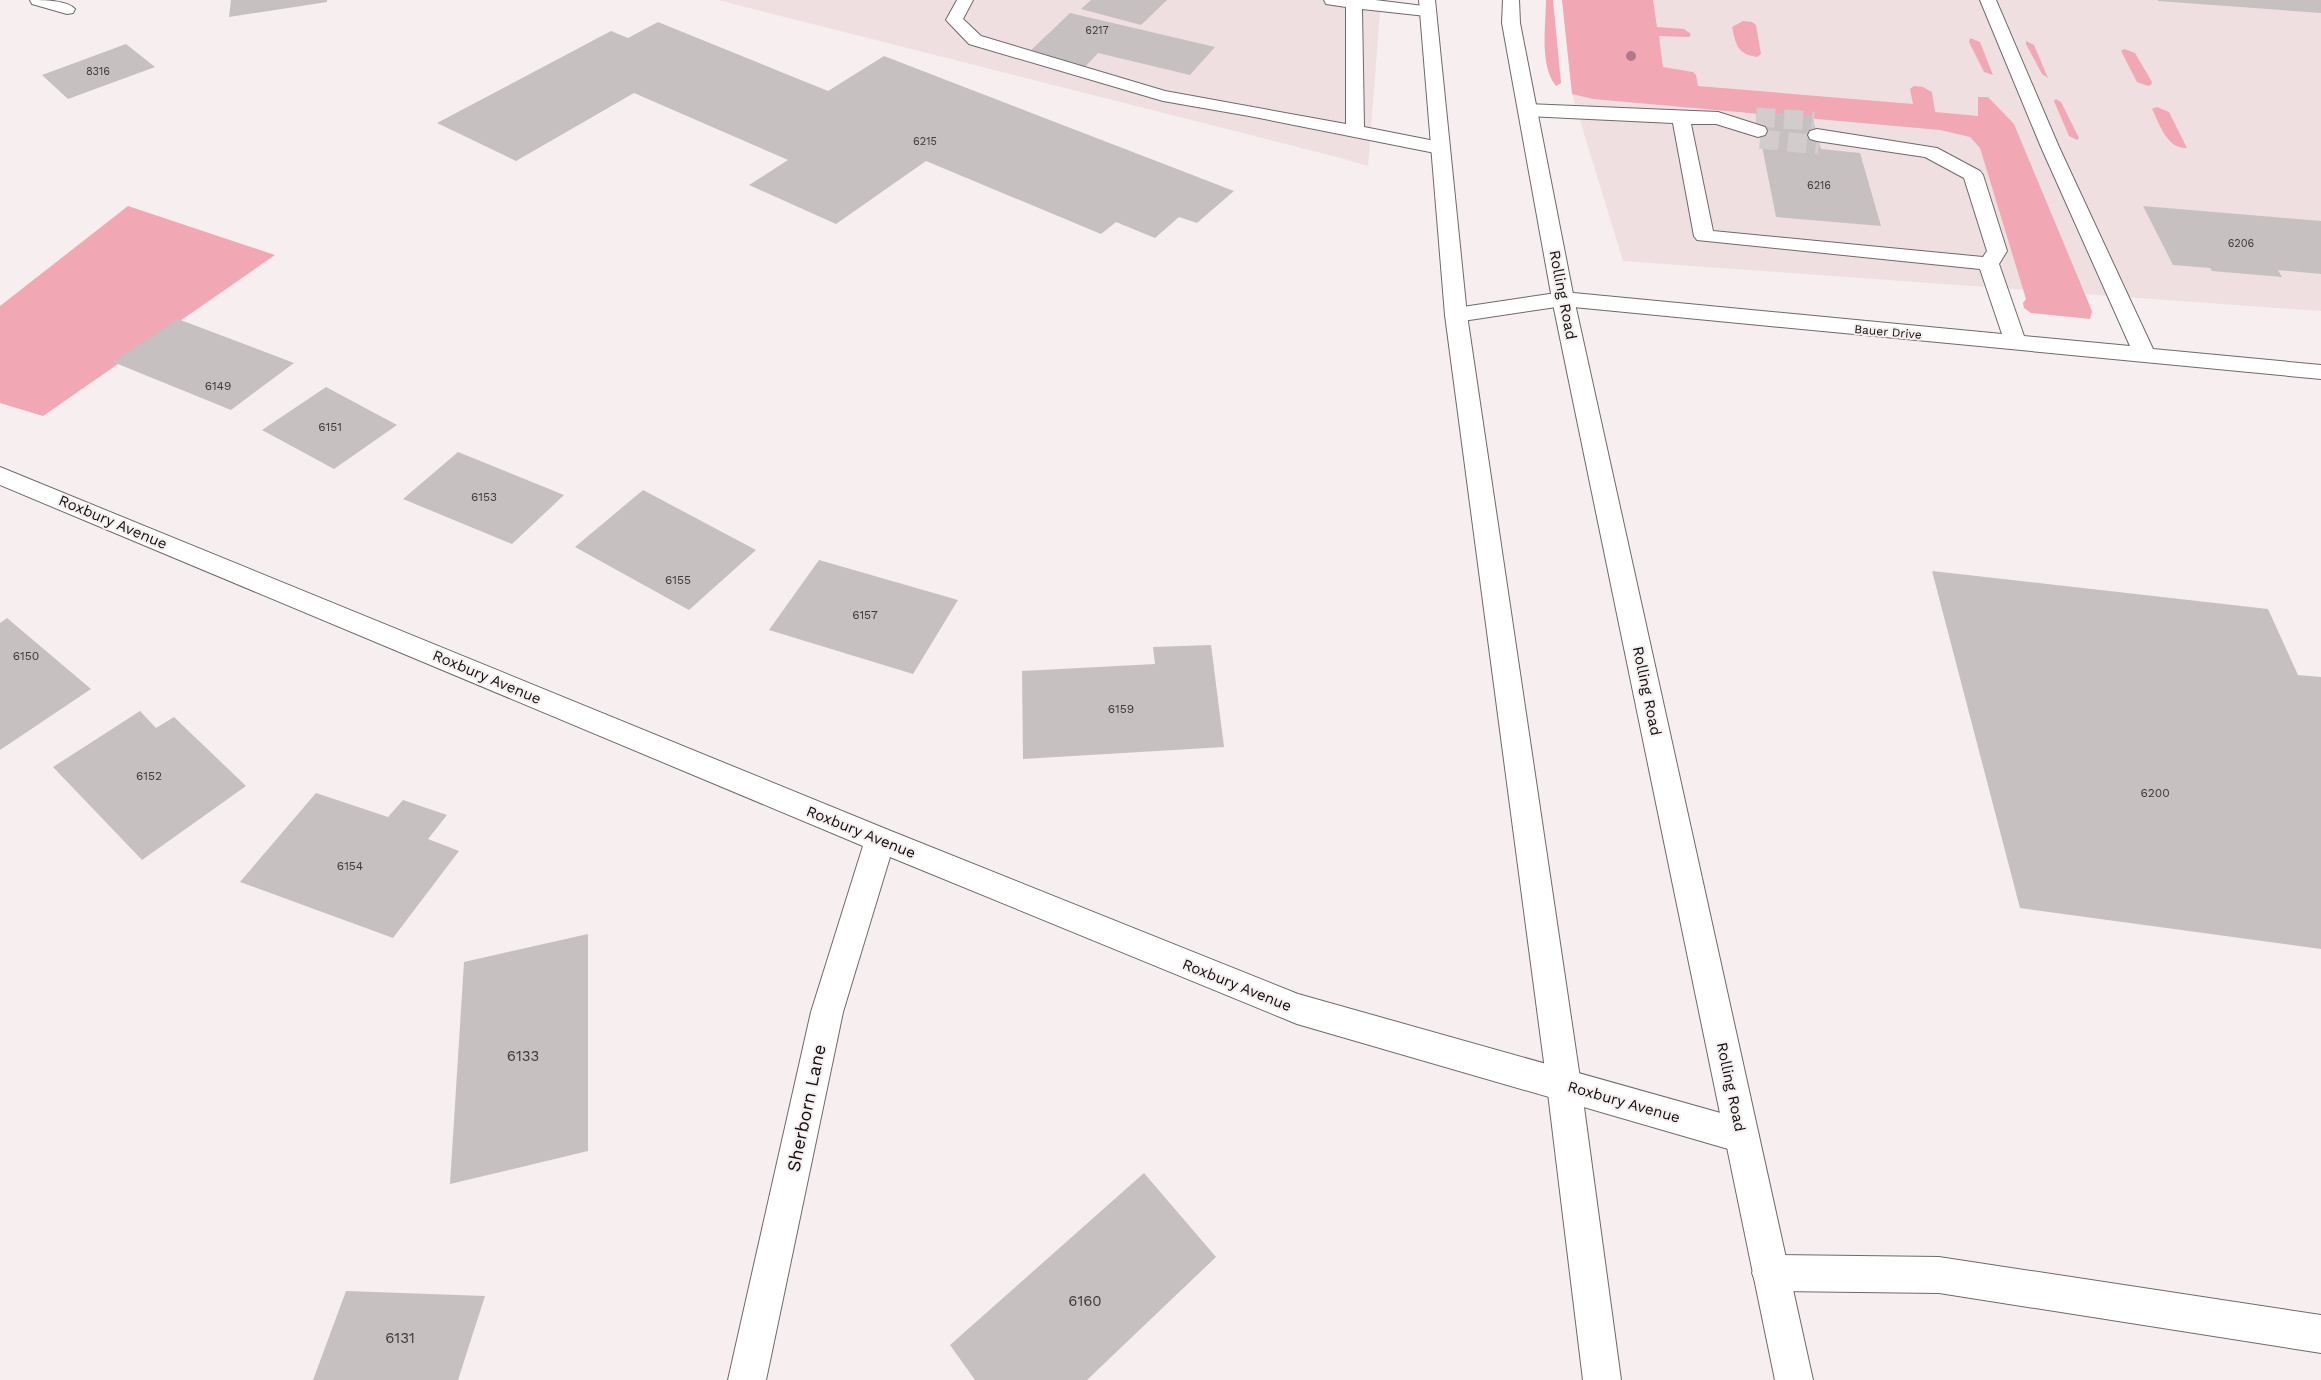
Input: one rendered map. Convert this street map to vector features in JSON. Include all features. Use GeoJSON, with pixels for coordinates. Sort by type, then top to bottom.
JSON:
{"type":"FeatureCollection","features":[{"type":"Feature","properties":{"kind":"main road"},"geometry":{"type":"LineString","coordinates":[[38,0],[67,9]]}},
{"type":"Feature","properties":{"kind":"main road"},"geometry":{"type":"LineString","coordinates":[[965,0],[954,20],[975,40],[1163,96],[1249,110],[1440,148]]}},
{"type":"Feature","properties":{"kind":"main road"},"geometry":{"type":"LineString","coordinates":[[1332,0],[1427,6],[1456,315],[1564,1085],[1602,1380]]}},
{"type":"Feature","properties":{"kind":"main road","name":"Rolling Road"},"geometry":{"type":"LineString","coordinates":[[1511,0],[1511,23],[1563,299],[1794,1380]]}},
{"type":"Feature","properties":{"kind":"main road"},"geometry":{"type":"LineString","coordinates":[[1988,0],[2020,72],[2050,147],[2145,356]]}},
{"type":"Feature","properties":{"kind":"main road"},"geometry":{"type":"LineString","coordinates":[[1354,1],[1354,131]]}},
{"type":"Feature","properties":{"kind":"main road"},"geometry":{"type":"LineString","coordinates":[[1527,110],[1681,118],[1718,118],[1758,129]]}},
{"type":"Feature","properties":{"kind":"main road"},"geometry":{"type":"LineString","coordinates":[[1681,118],[1704,236],[1989,264]]}},
{"type":"Feature","properties":{"kind":"main road"},"geometry":{"type":"LineString","coordinates":[[1816,134],[1930,152],[1959,165],[1972,175],[1997,251],[1989,264]]}},
{"type":"Feature","properties":{"kind":"main road"},"geometry":{"type":"LineString","coordinates":[[1989,264],[2016,344]]}},
{"type":"Feature","properties":{"kind":"main road","name":"Bauer Drive"},"geometry":{"type":"LineString","coordinates":[[1456,315],[1563,299],[2321,372]]}},
{"type":"Feature","properties":{"kind":"main road","name":"Roxbury Avenue"},"geometry":{"type":"LineString","coordinates":[[0,475],[880,840],[1298,1009],[1742,1136]]}},
{"type":"Feature","properties":{"kind":"main road","name":"Sherborn Lane"},"geometry":{"type":"LineString","coordinates":[[747,1380],[828,1012],[880,840]]}},
{"type":"Feature","properties":{"kind":"main road"},"geometry":{"type":"LineString","coordinates":[[1770,1273],[1939,1275],[2321,1334]]}},
{"type":"Feature","properties":{"kind":"shaded area"},"geometry":{"type":"Polygon","coordinates":[[[718,0],[1381,0],[1368,166],[1337,157],[718,0]]]}},
{"type":"Feature","properties":{"kind":"shaded area"},"geometry":{"type":"Polygon","coordinates":[[[1546,0],[1553,0],[1561,83],[1556,86],[1547,67],[1545,56],[1546,0]]]}},
{"type":"Feature","properties":{"kind":"shaded area"},"geometry":{"type":"Polygon","coordinates":[[[1562,0],[2321,0],[2321,311],[1623,261],[1572,94],[1562,0]]]}},
{"type":"Feature","properties":{"kind":"shaded area"},"geometry":{"type":"Polygon","coordinates":[[[1562,0],[1653,0],[1657,27],[1684,29],[1691,34],[1689,37],[1659,36],[1663,67],[1693,72],[1696,75],[1698,86],[1913,104],[1910,89],[1914,86],[1923,87],[1932,92],[1935,112],[1978,116],[1978,97],[1988,97],[2014,124],[2092,311],[2090,319],[2031,313],[2024,308],[2023,303],[2026,299],[1980,148],[1970,137],[1940,130],[1593,99],[1572,94],[1562,0]]]}},
{"type":"Feature","properties":{"kind":"shaded area"},"geometry":{"type":"Polygon","coordinates":[[[1743,21],[1752,22],[1756,25],[1761,54],[1757,57],[1745,54],[1736,44],[1732,27],[1743,21]]]}},
{"type":"Feature","properties":{"kind":"shaded area"},"geometry":{"type":"Polygon","coordinates":[[[1970,38],[1980,42],[1993,75],[1984,72],[1969,42],[1970,38]]]}},
{"type":"Feature","properties":{"kind":"shaded area"},"geometry":{"type":"Polygon","coordinates":[[[2026,41],[2034,45],[2048,78],[2042,74],[2026,41]]]}},
{"type":"Feature","properties":{"kind":"shaded area"},"geometry":{"type":"Polygon","coordinates":[[[2124,49],[2135,53],[2152,82],[2151,85],[2148,86],[2137,82],[2121,51],[2124,49]]]}},
{"type":"Feature","properties":{"kind":"shaded area"},"geometry":{"type":"Polygon","coordinates":[[[2056,99],[2061,102],[2079,138],[2077,140],[2069,136],[2054,101],[2056,99]]]}},
{"type":"Feature","properties":{"kind":"shaded area"},"geometry":{"type":"Polygon","coordinates":[[[2157,107],[2169,112],[2187,148],[2174,145],[2165,135],[2152,109],[2157,107]]]}},
{"type":"Feature","properties":{"kind":"shaded area"},"geometry":{"type":"Polygon","coordinates":[[[128,206],[275,255],[43,416],[0,403],[0,306],[128,206]]]}},
{"type":"Feature","properties":{"kind":"building"},"geometry":{"type":"Polygon","coordinates":[[[231,0],[327,0],[327,2],[229,17],[231,0]]]}},
{"type":"Feature","properties":{"kind":"building"},"geometry":{"type":"Polygon","coordinates":[[[1091,0],[1167,0],[1141,25],[1081,9],[1091,0]]]}},
{"type":"Feature","properties":{"kind":"building"},"geometry":{"type":"Polygon","coordinates":[[[2321,0],[2321,13],[2158,1],[2321,0]]]}},
{"type":"Feature","properties":{"kind":"building"},"geometry":{"type":"Polygon","coordinates":[[[1070,13],[1215,47],[1190,75],[1098,53],[1084,68],[1027,54],[1070,13]]]}},
{"type":"Feature","properties":{"kind":"building"},"geometry":{"type":"Polygon","coordinates":[[[658,22],[828,91],[884,56],[1234,191],[1197,223],[1179,217],[1155,238],[1116,222],[1101,234],[926,161],[836,224],[749,185],[788,160],[634,93],[516,161],[437,123],[611,31],[628,38],[658,22]]]}},
{"type":"Feature","properties":{"kind":"building"},"geometry":{"type":"Polygon","coordinates":[[[126,44],[155,67],[68,99],[42,75],[126,44]]]}},
{"type":"Feature","properties":{"kind":"building"},"geometry":{"type":"Polygon","coordinates":[[[1755,111],[1812,116],[1821,149],[1860,153],[1881,226],[1776,217],[1755,111]]]}},
{"type":"Feature","properties":{"kind":"building"},"geometry":{"type":"Polygon","coordinates":[[[2143,206],[2321,221],[2321,274],[2278,270],[2282,277],[2212,271],[2210,268],[2173,265],[2143,206]]]}},
{"type":"Feature","properties":{"kind":"building"},"geometry":{"type":"Polygon","coordinates":[[[178,319],[294,363],[231,410],[113,362],[178,319]]]}},
{"type":"Feature","properties":{"kind":"building"},"geometry":{"type":"Polygon","coordinates":[[[326,387],[397,425],[334,469],[262,430],[326,387]]]}},
{"type":"Feature","properties":{"kind":"building"},"geometry":{"type":"Polygon","coordinates":[[[458,452],[564,495],[512,544],[403,499],[458,452]]]}},
{"type":"Feature","properties":{"kind":"building"},"geometry":{"type":"Polygon","coordinates":[[[643,490],[756,550],[689,610],[575,547],[643,490]]]}},
{"type":"Feature","properties":{"kind":"building"},"geometry":{"type":"Polygon","coordinates":[[[819,560],[958,600],[913,674],[769,630],[819,560]]]}},
{"type":"Feature","properties":{"kind":"building"},"geometry":{"type":"Polygon","coordinates":[[[1932,571],[2268,609],[2298,675],[2321,677],[2321,949],[2020,908],[1932,571]]]}},
{"type":"Feature","properties":{"kind":"building"},"geometry":{"type":"Polygon","coordinates":[[[7,618],[91,689],[0,750],[0,623],[7,618]]]}},
{"type":"Feature","properties":{"kind":"building"},"geometry":{"type":"Polygon","coordinates":[[[1211,645],[1224,747],[1023,759],[1022,671],[1155,664],[1153,647],[1211,645]]]}},
{"type":"Feature","properties":{"kind":"building"},"geometry":{"type":"Polygon","coordinates":[[[140,711],[156,728],[174,717],[246,786],[142,860],[53,767],[140,711]]]}},
{"type":"Feature","properties":{"kind":"building"},"geometry":{"type":"Polygon","coordinates":[[[316,793],[388,817],[403,800],[447,815],[428,839],[459,851],[393,938],[240,882],[316,793]]]}},
{"type":"Feature","properties":{"kind":"building"},"geometry":{"type":"Polygon","coordinates":[[[588,934],[588,1151],[450,1184],[464,962],[588,934]]]}},
{"type":"Feature","properties":{"kind":"building"},"geometry":{"type":"Polygon","coordinates":[[[1144,1173],[1216,1257],[1087,1380],[975,1380],[950,1345],[1144,1173]]]}},
{"type":"Feature","properties":{"kind":"building"},"geometry":{"type":"Polygon","coordinates":[[[346,1291],[485,1296],[458,1380],[313,1380],[346,1291]]]}},
{"type":"Feature","properties":{"kind":"tunnel"},"geometry":{"type":"LineString","coordinates":[[1756,117],[1814,121]]}},
{"type":"Feature","properties":{"kind":"tunnel"},"geometry":{"type":"LineString","coordinates":[[1760,139],[1819,145]]}}]}
